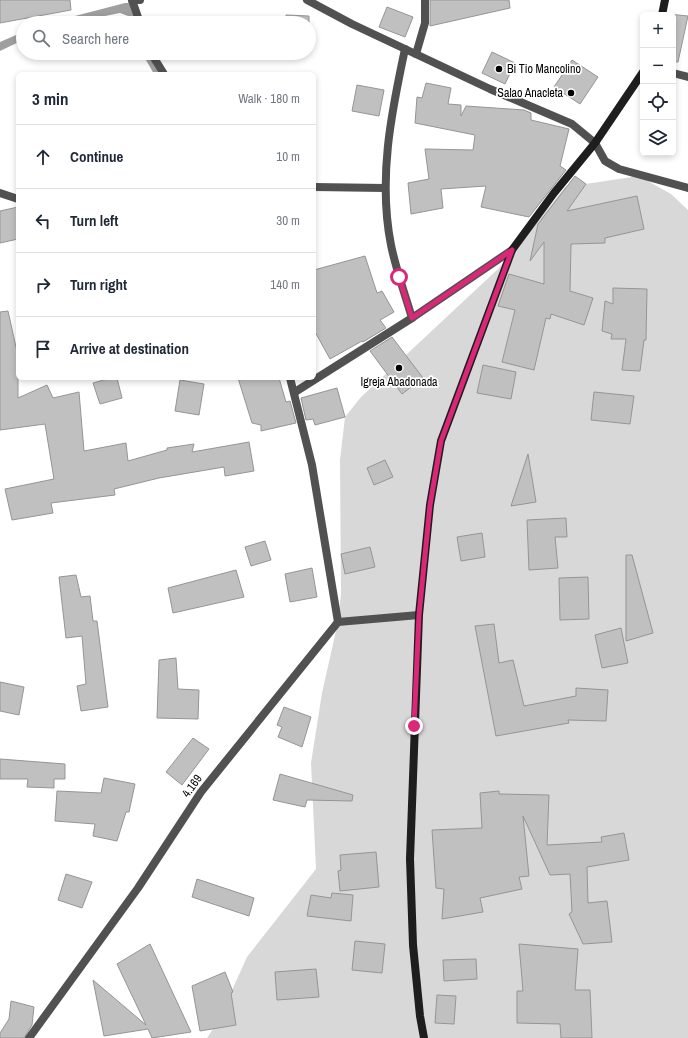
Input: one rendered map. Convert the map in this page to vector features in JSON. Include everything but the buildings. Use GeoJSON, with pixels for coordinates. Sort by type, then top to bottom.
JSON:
{"type":"FeatureCollection","features":[{"type":"Feature","properties":{"kind":"street"},"geometry":{"type":"LineString","coordinates":[[138,16],[132,0],[140,0]]}},
{"type":"Feature","properties":{"kind":"street"},"geometry":{"type":"LineString","coordinates":[[307,0],[405,49],[490,89],[572,124],[595,143],[605,161],[619,169],[688,188]]}},
{"type":"Feature","properties":{"kind":"street"},"geometry":{"type":"LineString","coordinates":[[416,54],[425,23],[425,0]]}},
{"type":"Feature","properties":{"kind":"street"},"geometry":{"type":"LineString","coordinates":[[663,12],[665,0]]}},
{"type":"Feature","properties":{"kind":"street"},"geometry":{"type":"LineString","coordinates":[[405,49],[393,104],[385,164],[385,188],[391,245],[412,318]]}},
{"type":"Feature","properties":{"kind":"street"},"geometry":{"type":"LineString","coordinates":[[155,60],[163,72]]}},
{"type":"Feature","properties":{"kind":"street"},"geometry":{"type":"LineString","coordinates":[[676,74],[688,77]]}},
{"type":"Feature","properties":{"kind":"street"},"geometry":{"type":"LineString","coordinates":[[424,1038],[420,1016],[413,945],[410,859],[419,615],[430,505],[441,441],[512,250],[554,193],[595,143],[640,76]]}},
{"type":"Feature","properties":{"kind":"street"},"geometry":{"type":"LineString","coordinates":[[316,187],[385,188]]}},
{"type":"Feature","properties":{"kind":"street"},"geometry":{"type":"LineString","coordinates":[[0,193],[16,198]]}},
{"type":"Feature","properties":{"kind":"street"},"geometry":{"type":"LineString","coordinates":[[316,379],[412,318],[512,250]]}},
{"type":"Feature","properties":{"kind":"street"},"geometry":{"type":"LineString","coordinates":[[291,380],[295,392],[312,466],[338,622],[419,615]]}},
{"type":"Feature","properties":{"kind":"street"},"geometry":{"type":"LineString","coordinates":[[295,392],[314,380]]}},
{"type":"Feature","properties":{"kind":"street","name":"4.169"},"geometry":{"type":"LineString","coordinates":[[29,1038],[138,888],[201,792],[338,622]]}},
{"type":"Feature","properties":{"kind":"shaded area"},"geometry":{"type":"Polygon","coordinates":[[[130,3],[135,16],[128,16],[120,13],[105,16],[75,16],[130,3]]]}},
{"type":"Feature","properties":{"kind":"shaded area"},"geometry":{"type":"Polygon","coordinates":[[[16,35],[16,43],[0,51],[0,42],[16,35]]]}},
{"type":"Feature","properties":{"kind":"shaded area"},"geometry":{"type":"Polygon","coordinates":[[[146,60],[153,60],[161,72],[153,72],[146,60]]]}},
{"type":"Feature","properties":{"kind":"shaded area"},"geometry":{"type":"Polygon","coordinates":[[[639,176],[671,194],[688,210],[688,1038],[207,1038],[218,1021],[247,957],[316,869],[311,763],[322,693],[338,622],[341,594],[340,460],[345,417],[361,397],[498,269],[565,187],[639,176]]]}},
{"type":"Feature","properties":{"kind":"place","name":"Bi Tio Mancolino"},"geometry":{"type":"Point","coordinates":[499,69]}},
{"type":"Feature","properties":{"kind":"place","name":"Salao Anacleta"},"geometry":{"type":"Point","coordinates":[571,93]}},
{"type":"Feature","properties":{"kind":"place","name":"Igreja Abadonada"},"geometry":{"type":"Point","coordinates":[399,368]}},
{"type":"Feature","properties":{"kind":"route"},"geometry":{"type":"LineString","coordinates":[[399,277],[412,318],[512,250],[441,441],[430,505],[419,615],[414,726]]}}]}
